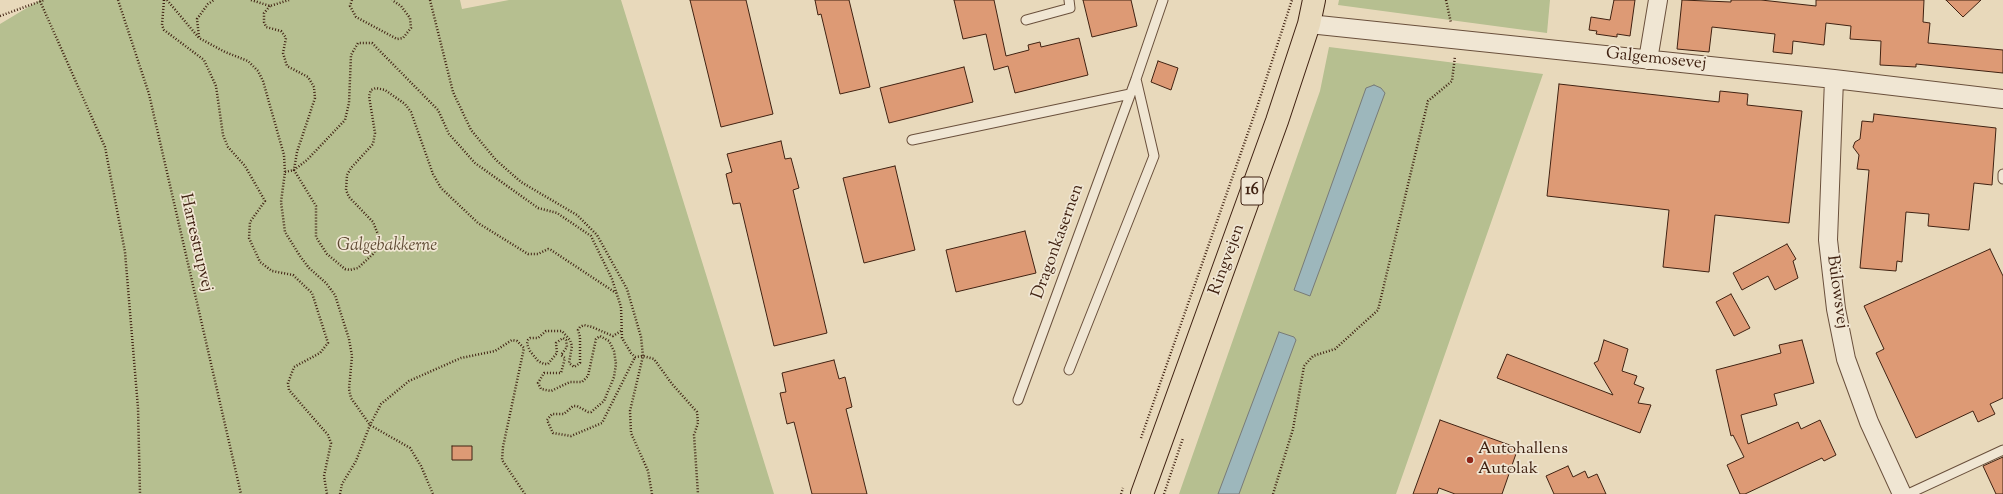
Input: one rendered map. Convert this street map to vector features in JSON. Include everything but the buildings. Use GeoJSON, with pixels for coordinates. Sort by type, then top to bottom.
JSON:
{"type":"FeatureCollection","features":[{"type":"Feature","properties":{"kind":"main road","name":"Ringvejen"},"geometry":{"type":"LineString","coordinates":[[1133,490],[1248,202],[1309,24],[1314,0]]}},
{"type":"Feature","properties":{"kind":"street"},"geometry":{"type":"LineString","coordinates":[[1648,60],[1658,0]]}},
{"type":"Feature","properties":{"kind":"street","name":"Galgemosevej"},"geometry":{"type":"LineString","coordinates":[[1309,24],[1834,79],[2003,99]]}},
{"type":"Feature","properties":{"kind":"street","name":"Bülowsvej"},"geometry":{"type":"LineString","coordinates":[[1834,79],[1828,240],[1836,309],[1846,359],[1869,422],[1902,494]]}},
{"type":"Feature","properties":{"kind":"lane"},"geometry":{"type":"LineString","coordinates":[[1026,20],[1070,8],[1068,0]]}},
{"type":"Feature","properties":{"kind":"lane","name":"Dragonkasernen"},"geometry":{"type":"LineString","coordinates":[[1018,400],[1136,79],[1163,0]]}},
{"type":"Feature","properties":{"kind":"lane"},"geometry":{"type":"LineString","coordinates":[[1069,370],[1154,156],[1136,79]]}},
{"type":"Feature","properties":{"kind":"lane"},"geometry":{"type":"LineString","coordinates":[[912,140],[1130,94]]}},
{"type":"Feature","properties":{"kind":"lane"},"geometry":{"type":"LineString","coordinates":[[2003,174],[2003,179]]}},
{"type":"Feature","properties":{"kind":"lane"},"geometry":{"type":"LineString","coordinates":[[1908,494],[2003,450]]}},
{"type":"Feature","properties":{"kind":"path"},"geometry":{"type":"LineString","coordinates":[[0,16],[44,0]]}},
{"type":"Feature","properties":{"kind":"path","name":"Harrestrupvej"},"geometry":{"type":"LineString","coordinates":[[118,0],[149,94],[241,494]]}},
{"type":"Feature","properties":{"kind":"path"},"geometry":{"type":"LineString","coordinates":[[166,0],[199,38],[225,52],[248,61],[258,71],[263,81],[284,155],[285,172],[281,202],[285,232],[309,268],[326,283],[335,295],[352,356],[349,389],[351,398],[370,425],[410,448],[421,466],[433,494]]}},
{"type":"Feature","properties":{"kind":"path"},"geometry":{"type":"LineString","coordinates":[[166,0],[162,25],[164,30],[204,60],[216,86],[223,135],[228,147],[245,166],[265,201],[250,222],[249,238],[260,262],[272,271],[293,275],[312,293],[328,343],[320,353],[294,368],[288,383],[289,390],[328,435],[331,443],[324,476],[327,494]]}},
{"type":"Feature","properties":{"kind":"path"},"geometry":{"type":"LineString","coordinates":[[199,38],[197,19],[208,4],[214,0]]}},
{"type":"Feature","properties":{"kind":"path"},"geometry":{"type":"LineString","coordinates":[[251,0],[270,6],[289,0]]}},
{"type":"Feature","properties":{"kind":"path"},"geometry":{"type":"LineString","coordinates":[[352,0],[350,6],[356,17],[397,39],[403,38],[411,28],[410,18],[401,6],[392,0]]}},
{"type":"Feature","properties":{"kind":"path"},"geometry":{"type":"LineString","coordinates":[[430,0],[453,92],[471,130],[496,160],[521,182],[577,215],[597,235],[628,289],[641,337],[642,356],[630,411],[631,433],[648,471],[652,494]]}},
{"type":"Feature","properties":{"kind":"path"},"geometry":{"type":"LineString","coordinates":[[1140,442],[1257,107],[1292,0]]}},
{"type":"Feature","properties":{"kind":"path"},"geometry":{"type":"LineString","coordinates":[[1273,494],[1293,429],[1304,366],[1313,356],[1335,349],[1378,310],[1428,101],[1452,82],[1455,40],[1446,0]]}},
{"type":"Feature","properties":{"kind":"path"},"geometry":{"type":"LineString","coordinates":[[40,2],[105,147],[125,252],[138,408],[140,494]]}},
{"type":"Feature","properties":{"kind":"path"},"geometry":{"type":"LineString","coordinates":[[270,6],[264,14],[264,22],[266,27],[281,31],[286,38],[283,53],[287,66],[308,77],[314,87],[315,98],[297,152],[294,170],[316,206],[316,237],[327,254],[345,269],[358,268],[373,254],[378,246],[378,236],[373,222],[349,197],[346,190],[347,175],[373,144],[375,133],[369,96],[371,90],[376,88],[385,90],[405,104],[411,112],[433,174],[442,188],[478,223],[528,254],[538,254],[548,249],[551,250],[616,293]]}},
{"type":"Feature","properties":{"kind":"path"},"geometry":{"type":"LineString","coordinates":[[285,172],[294,170],[307,160],[345,120],[349,103],[351,55],[358,43],[372,43],[438,110],[449,134],[474,163],[538,208],[557,214],[591,236],[621,307],[622,338],[635,357]]}},
{"type":"Feature","properties":{"kind":"path"},"geometry":{"type":"LineString","coordinates":[[621,331],[613,336],[592,327],[584,325],[580,327],[578,330],[580,337],[580,363],[574,368],[569,363],[572,346],[570,340],[562,330],[546,331],[538,338],[528,340],[527,344],[530,351],[538,361],[548,364],[557,353],[556,343],[563,338],[566,340],[567,347],[561,355],[565,358],[561,372],[544,373],[538,383],[541,389],[551,391],[570,382],[582,382],[588,376],[596,339],[600,336],[609,342],[614,351],[616,364],[614,377],[604,401],[591,412],[577,406],[573,406],[564,414],[552,414],[547,420],[553,433],[571,436],[602,423],[635,357]]}},
{"type":"Feature","properties":{"kind":"path"},"geometry":{"type":"LineString","coordinates":[[340,494],[342,484],[356,461],[370,425],[381,404],[409,381],[461,358],[495,351],[512,340],[518,341],[524,348],[503,447],[502,460],[525,494]]}},
{"type":"Feature","properties":{"kind":"path"},"geometry":{"type":"LineString","coordinates":[[635,357],[642,356],[654,359],[672,384],[697,412],[698,423],[694,435],[698,494]]}},
{"type":"Feature","properties":{"kind":"path"},"geometry":{"type":"LineString","coordinates":[[1121,494],[1133,490]]}},
{"type":"Feature","properties":{"kind":"green space","name":"Galgebakkerne"},"geometry":{"type":"Polygon","coordinates":[[[40,0],[460,0],[462,9],[509,0],[621,0],[774,494],[0,494],[0,24],[40,0]]]}},
{"type":"Feature","properties":{"kind":"green space"},"geometry":{"type":"Polygon","coordinates":[[[1339,0],[1550,0],[1547,33],[1338,5],[1339,0]]]}},
{"type":"Feature","properties":{"kind":"green space"},"geometry":{"type":"Polygon","coordinates":[[[1329,47],[1543,74],[1396,494],[1179,494],[1320,91],[1329,47]]]}},
{"type":"Feature","properties":{"kind":"water"},"geometry":{"type":"Polygon","coordinates":[[[1374,85],[1381,88],[1385,93],[1310,296],[1294,290],[1366,88],[1374,85]]]}},
{"type":"Feature","properties":{"kind":"water"},"geometry":{"type":"Polygon","coordinates":[[[1279,332],[1294,337],[1296,340],[1239,494],[1218,494],[1279,332]]]}},
{"type":"Feature","properties":{"kind":"place","name":"Autohallens Autolak"},"geometry":{"type":"Point","coordinates":[1470,460]}}]}
